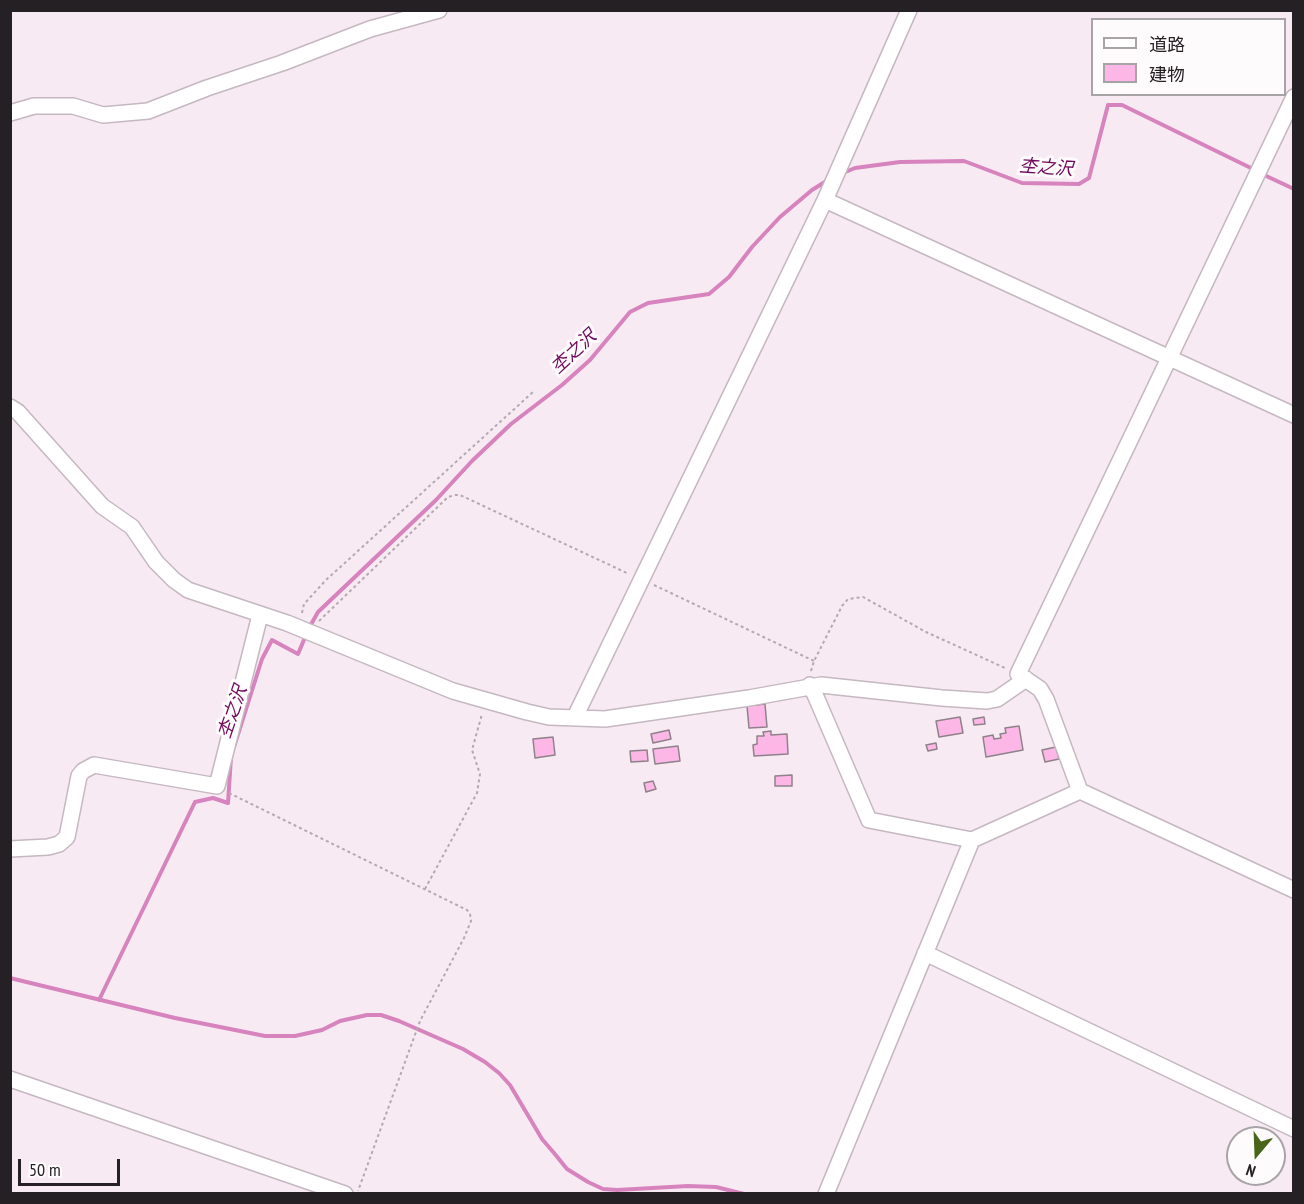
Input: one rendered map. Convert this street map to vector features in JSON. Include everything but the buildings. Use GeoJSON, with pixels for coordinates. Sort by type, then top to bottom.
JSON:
{"type":"FeatureCollection","features":[{"type":"Feature","properties":{"kind":"street"},"geometry":{"type":"LineString","coordinates":[[10,113],[34,105],[73,106],[103,115],[147,111],[370,29],[439,10]]}},
{"type":"Feature","properties":{"kind":"street"},"geometry":{"type":"LineString","coordinates":[[575,717],[825,200],[909,10]]}},
{"type":"Feature","properties":{"kind":"street"},"geometry":{"type":"LineString","coordinates":[[10,407],[18,412],[102,506],[132,526],[156,562],[188,590],[294,626],[453,692],[549,717],[605,719],[821,685],[942,698],[987,701],[997,699],[1022,676],[1168,357],[1293,97]]}},
{"type":"Feature","properties":{"kind":"street"},"geometry":{"type":"LineString","coordinates":[[825,200],[1293,415]]}},
{"type":"Feature","properties":{"kind":"street"},"geometry":{"type":"LineString","coordinates":[[10,849],[48,847],[59,844],[67,837],[79,776],[94,765],[217,786],[260,615]]}},
{"type":"Feature","properties":{"kind":"street"},"geometry":{"type":"LineString","coordinates":[[1022,676],[1040,689],[1046,699],[1080,791],[1293,890]]}},
{"type":"Feature","properties":{"kind":"street"},"geometry":{"type":"LineString","coordinates":[[810,686],[869,820],[972,840],[1080,791]]}},
{"type":"Feature","properties":{"kind":"street"},"geometry":{"type":"LineString","coordinates":[[826,1194],[972,840]]}},
{"type":"Feature","properties":{"kind":"street"},"geometry":{"type":"LineString","coordinates":[[926,953],[1293,1129]]}},
{"type":"Feature","properties":{"kind":"street"},"geometry":{"type":"LineString","coordinates":[[10,1079],[345,1194]]}},
{"type":"Feature","properties":{"kind":"path"},"geometry":{"type":"LineString","coordinates":[[294,626],[302,613],[304,604],[326,580],[533,392]]}},
{"type":"Feature","properties":{"kind":"path"},"geometry":{"type":"LineString","coordinates":[[311,633],[314,625],[358,582],[448,497],[455,495],[641,579],[814,661]]}},
{"type":"Feature","properties":{"kind":"path"},"geometry":{"type":"LineString","coordinates":[[810,686],[814,661],[842,606],[848,599],[863,597],[926,632],[1022,676]]}},
{"type":"Feature","properties":{"kind":"path"},"geometry":{"type":"LineString","coordinates":[[425,890],[477,793],[480,774],[472,750],[486,701]]}},
{"type":"Feature","properties":{"kind":"path"},"geometry":{"type":"LineString","coordinates":[[217,786],[470,914],[471,921],[464,938],[420,1021],[358,1194]]}},
{"type":"Feature","properties":{"kind":"waterway","name":"杢之沢"},"geometry":{"type":"LineString","coordinates":[[843,173],[855,168],[900,162],[964,161],[1022,183],[1079,184],[1089,178],[1108,105],[1122,105],[1255,170]]}},
{"type":"Feature","properties":{"kind":"waterway","name":"杢之沢"},"geometry":{"type":"LineString","coordinates":[[1262,174],[1294,189]]}},
{"type":"Feature","properties":{"kind":"waterway","name":"杢之沢"},"geometry":{"type":"LineString","coordinates":[[309,628],[318,612],[436,500],[472,461],[511,424],[590,360],[630,312],[648,303],[709,294],[729,277],[752,247],[780,217],[812,190],[828,180]]}},
{"type":"Feature","properties":{"kind":"waterway","name":"杢之沢"},"geometry":{"type":"LineString","coordinates":[[234,747],[262,659],[272,640],[298,654],[306,635]]}},
{"type":"Feature","properties":{"kind":"waterway","name":"杢之沢"},"geometry":{"type":"LineString","coordinates":[[99,1000],[195,802],[213,798],[228,803],[231,757]]}},
{"type":"Feature","properties":{"kind":"waterway"},"geometry":{"type":"LineString","coordinates":[[10,978],[175,1018],[265,1036],[295,1036],[322,1030],[340,1021],[367,1015],[381,1015],[463,1049],[499,1073],[510,1085],[542,1139],[567,1169],[588,1182],[603,1189],[688,1186],[716,1187],[744,1194]]}}]}
